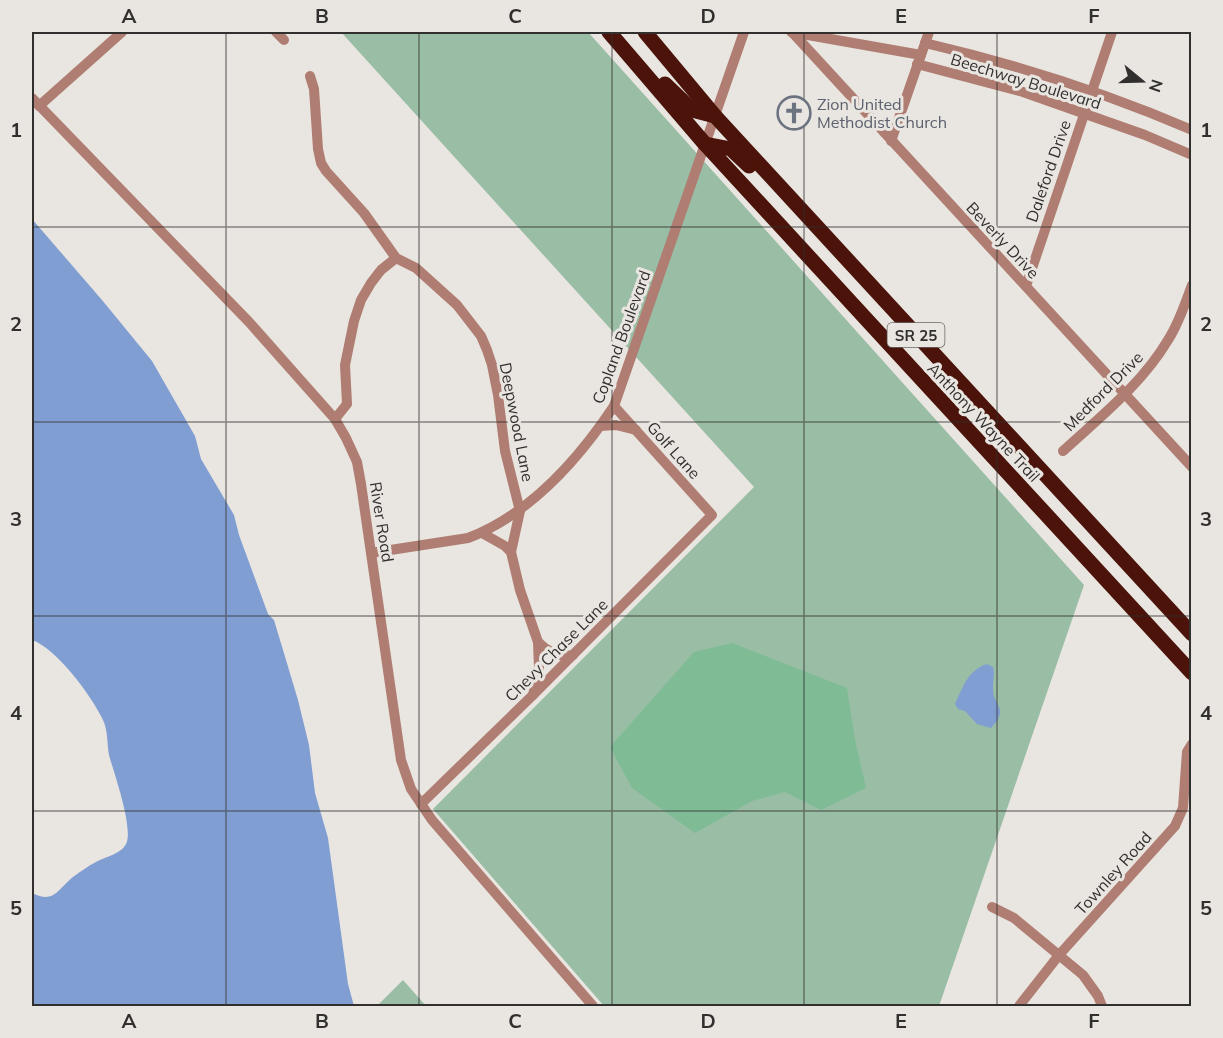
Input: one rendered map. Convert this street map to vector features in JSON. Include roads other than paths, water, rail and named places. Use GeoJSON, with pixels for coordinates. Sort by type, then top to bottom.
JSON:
{"type":"FeatureCollection","features":[{"type":"Feature","properties":{"kind":"highway"},"geometry":{"type":"LineString","coordinates":[[611,32],[692,110],[715,116]]}},
{"type":"Feature","properties":{"kind":"highway","name":"Anthony Wayne Trail"},"geometry":{"type":"LineString","coordinates":[[611,32],[705,144],[1191,674]]}},
{"type":"Feature","properties":{"kind":"highway","name":"Anthony Wayne Trail"},"geometry":{"type":"LineString","coordinates":[[645,32],[715,116],[1191,634]]}},
{"type":"Feature","properties":{"kind":"highway"},"geometry":{"type":"LineString","coordinates":[[705,144],[731,149],[808,218]]}},
{"type":"Feature","properties":{"kind":"street"},"geometry":{"type":"LineString","coordinates":[[35,102],[122,32]]}},
{"type":"Feature","properties":{"kind":"street"},"geometry":{"type":"LineString","coordinates":[[276,32],[284,40]]}},
{"type":"Feature","properties":{"kind":"street","name":"Copland Boulevard"},"geometry":{"type":"LineString","coordinates":[[371,553],[468,538],[482,533],[520,511],[579,454],[600,426],[614,406],[744,32]]}},
{"type":"Feature","properties":{"kind":"street","name":"Beechway Boulevard"},"geometry":{"type":"LineString","coordinates":[[789,32],[919,60],[1145,135],[1191,155]]}},
{"type":"Feature","properties":{"kind":"street","name":"Beverly Drive"},"geometry":{"type":"LineString","coordinates":[[789,32],[1191,467]]}},
{"type":"Feature","properties":{"kind":"street"},"geometry":{"type":"LineString","coordinates":[[891,141],[929,32]]}},
{"type":"Feature","properties":{"kind":"street","name":"Daleford Drive"},"geometry":{"type":"LineString","coordinates":[[1026,286],[1112,32]]}},
{"type":"Feature","properties":{"kind":"street","name":"Beechway Boulevard"},"geometry":{"type":"LineString","coordinates":[[925,43],[1003,63],[1153,114],[1191,130]]}},
{"type":"Feature","properties":{"kind":"street","name":"Deepwood Lane"},"geometry":{"type":"LineString","coordinates":[[310,76],[314,89],[315,133],[321,163],[326,171],[364,213],[396,258],[416,268],[462,311],[481,336],[492,365],[505,451],[520,511],[511,552],[520,590],[538,642],[539,668],[533,695]]}},
{"type":"Feature","properties":{"kind":"street","name":"River Road"},"geometry":{"type":"LineString","coordinates":[[35,102],[249,322],[335,418],[357,462],[401,760],[411,789],[432,820],[593,1006]]}},
{"type":"Feature","properties":{"kind":"street"},"geometry":{"type":"LineString","coordinates":[[335,418],[346,404],[345,365],[361,300],[381,270],[396,258]]}},
{"type":"Feature","properties":{"kind":"street","name":"Medford Drive"},"geometry":{"type":"LineString","coordinates":[[1063,452],[1144,374],[1158,357],[1188,305],[1191,285]]}},
{"type":"Feature","properties":{"kind":"street","name":"Golf Lane"},"geometry":{"type":"LineString","coordinates":[[614,406],[712,515]]}},
{"type":"Feature","properties":{"kind":"street"},"geometry":{"type":"LineString","coordinates":[[600,426],[616,425],[636,430]]}},
{"type":"Feature","properties":{"kind":"street","name":"Chevy Chase Lane"},"geometry":{"type":"LineString","coordinates":[[421,804],[712,515]]}},
{"type":"Feature","properties":{"kind":"street"},"geometry":{"type":"LineString","coordinates":[[482,533],[511,552]]}},
{"type":"Feature","properties":{"kind":"street"},"geometry":{"type":"LineString","coordinates":[[538,642],[545,649],[556,654],[565,657],[573,655]]}},
{"type":"Feature","properties":{"kind":"street","name":"Townley Road"},"geometry":{"type":"LineString","coordinates":[[1019,1006],[1059,955],[1175,826],[1183,808],[1187,752],[1191,744]]}},
{"type":"Feature","properties":{"kind":"street"},"geometry":{"type":"LineString","coordinates":[[992,908],[1014,918],[1083,975],[1098,996],[1102,1006]]}},
{"type":"Feature","properties":{"kind":"water"},"geometry":{"type":"Polygon","coordinates":[[[32,219],[152,361],[195,436],[201,459],[234,515],[268,614],[274,620],[309,745],[315,793],[328,838],[348,984],[354,1006],[32,1006],[32,893],[45,897],[55,894],[84,869],[124,847],[128,837],[119,787],[109,755],[105,724],[90,698],[72,674],[52,653],[32,640],[32,219]]]}},
{"type":"Feature","properties":{"kind":"water"},"geometry":{"type":"Polygon","coordinates":[[[987,664],[993,667],[993,694],[1000,711],[1000,716],[991,728],[977,724],[955,704],[964,685],[975,670],[987,664]]]}},
{"type":"Feature","properties":{"kind":"place","name":"Zion United Methodist Church"},"geometry":{"type":"Point","coordinates":[794,113]}}]}
